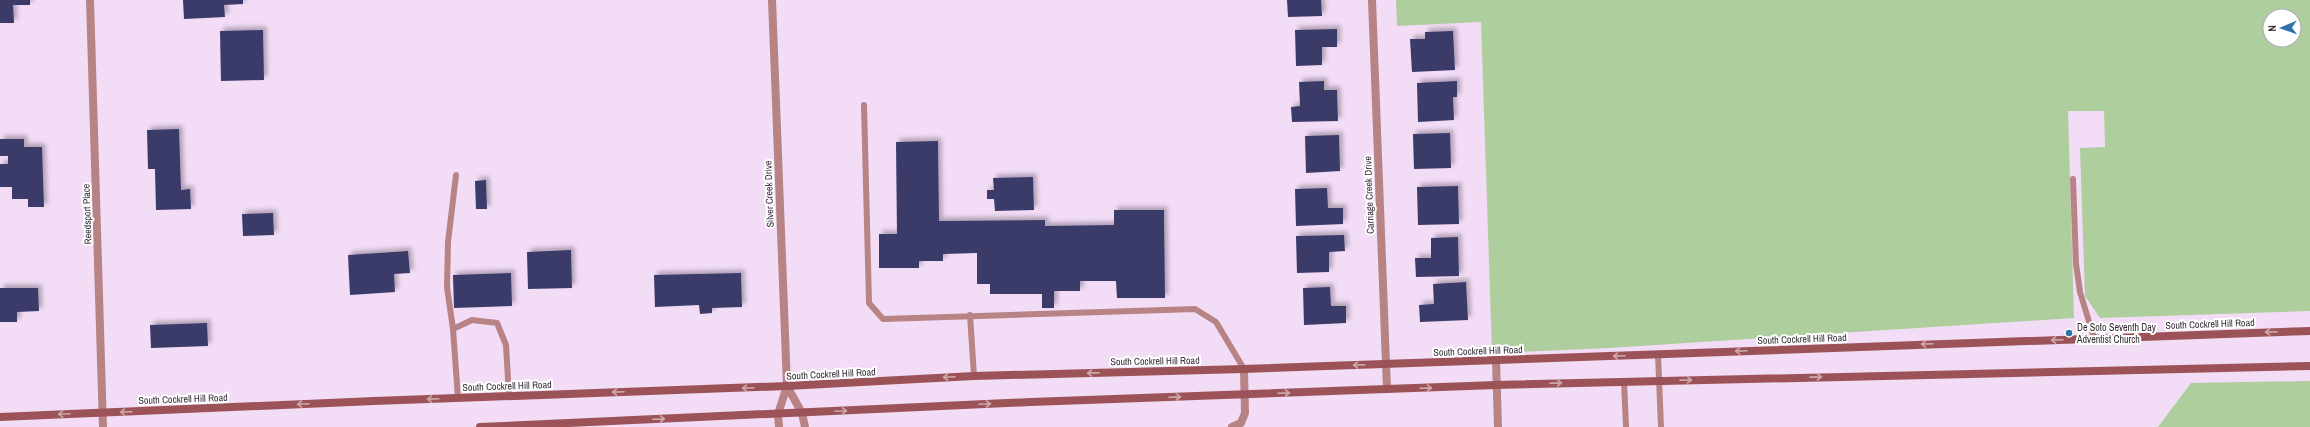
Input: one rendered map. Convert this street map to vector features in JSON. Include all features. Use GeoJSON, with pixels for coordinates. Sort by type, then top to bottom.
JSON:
{"type":"FeatureCollection","features":[{"type":"Feature","properties":{"kind":"main road","name":"South Cockrell Hill Road"},"geometry":{"type":"LineString","coordinates":[[0,417],[787,386],[974,376],[1244,369],[2310,331]]}},
{"type":"Feature","properties":{"kind":"main road"},"geometry":{"type":"LineString","coordinates":[[480,427],[1245,394],[1496,385],[2310,366]]}},
{"type":"Feature","properties":{"kind":"street","name":"Reedsport Place"},"geometry":{"type":"LineString","coordinates":[[90,0],[103,427]]}},
{"type":"Feature","properties":{"kind":"street","name":"Silver Creek Drive"},"geometry":{"type":"LineString","coordinates":[[772,0],[787,386],[778,414],[778,427]]}},
{"type":"Feature","properties":{"kind":"street","name":"Carriage Creek Drive"},"geometry":{"type":"LineString","coordinates":[[1372,0],[1387,389]]}},
{"type":"Feature","properties":{"kind":"street"},"geometry":{"type":"LineString","coordinates":[[1496,360],[1498,427]]}},
{"type":"Feature","properties":{"kind":"street"},"geometry":{"type":"LineString","coordinates":[[1232,427],[1241,424],[1245,413],[1244,369]]}},
{"type":"Feature","properties":{"kind":"street","name":"Silver Creek Drive"},"geometry":{"type":"LineString","coordinates":[[787,386],[802,413],[805,427]]}},
{"type":"Feature","properties":{"kind":"lane"},"geometry":{"type":"LineString","coordinates":[[864,105],[869,303],[883,319],[970,315],[1195,309],[1216,322],[1244,369]]}},
{"type":"Feature","properties":{"kind":"lane"},"geometry":{"type":"LineString","coordinates":[[456,175],[448,242],[447,287],[453,329],[458,398]]}},
{"type":"Feature","properties":{"kind":"lane"},"geometry":{"type":"LineString","coordinates":[[2073,179],[2078,278],[2080,292],[2094,338]]}},
{"type":"Feature","properties":{"kind":"lane"},"geometry":{"type":"LineString","coordinates":[[970,315],[974,376]]}},
{"type":"Feature","properties":{"kind":"lane"},"geometry":{"type":"LineString","coordinates":[[453,329],[472,320],[497,323],[506,345],[509,396]]}},
{"type":"Feature","properties":{"kind":"lane"},"geometry":{"type":"LineString","coordinates":[[1658,354],[1661,427]]}},
{"type":"Feature","properties":{"kind":"lane"},"geometry":{"type":"LineString","coordinates":[[1624,381],[1626,427]]}},
{"type":"Feature","properties":{"kind":"green space"},"geometry":{"type":"Polygon","coordinates":[[[1396,0],[2310,0],[2310,311],[2100,318],[2085,296],[2080,148],[2105,147],[2104,111],[2068,111],[2074,318],[1609,348],[1492,353],[1481,22],[1397,26],[1396,0]]]}},
{"type":"Feature","properties":{"kind":"green space"},"geometry":{"type":"Polygon","coordinates":[[[2310,381],[2310,427],[2158,427],[2191,383],[2310,381]]]}},
{"type":"Feature","properties":{"kind":"building"},"geometry":{"type":"Polygon","coordinates":[[[0,0],[30,0],[30,5],[13,5],[14,23],[0,23],[0,0]]]}},
{"type":"Feature","properties":{"kind":"building"},"geometry":{"type":"Polygon","coordinates":[[[183,0],[243,0],[243,4],[224,5],[225,17],[184,19],[183,0]]]}},
{"type":"Feature","properties":{"kind":"building"},"geometry":{"type":"Polygon","coordinates":[[[1287,0],[1321,0],[1322,16],[1288,17],[1287,0]]]}},
{"type":"Feature","properties":{"kind":"building"},"geometry":{"type":"Polygon","coordinates":[[[1337,29],[1337,47],[1322,47],[1322,65],[1296,66],[1295,30],[1337,29]]]}},
{"type":"Feature","properties":{"kind":"building"},"geometry":{"type":"Polygon","coordinates":[[[263,30],[264,80],[221,81],[220,31],[263,30]]]}},
{"type":"Feature","properties":{"kind":"building"},"geometry":{"type":"Polygon","coordinates":[[[1453,31],[1455,70],[1412,72],[1410,39],[1425,39],[1425,32],[1453,31]]]}},
{"type":"Feature","properties":{"kind":"building"},"geometry":{"type":"Polygon","coordinates":[[[1324,81],[1324,90],[1337,90],[1338,121],[1292,122],[1291,107],[1300,106],[1299,82],[1324,81]]]}},
{"type":"Feature","properties":{"kind":"building"},"geometry":{"type":"Polygon","coordinates":[[[1457,81],[1457,97],[1453,97],[1454,120],[1418,122],[1417,83],[1457,81]]]}},
{"type":"Feature","properties":{"kind":"building"},"geometry":{"type":"Polygon","coordinates":[[[179,129],[181,190],[190,189],[191,209],[156,210],[155,169],[148,169],[147,130],[179,129]]]}},
{"type":"Feature","properties":{"kind":"building"},"geometry":{"type":"Polygon","coordinates":[[[1450,133],[1451,168],[1414,169],[1413,134],[1450,133]]]}},
{"type":"Feature","properties":{"kind":"building"},"geometry":{"type":"Polygon","coordinates":[[[1339,135],[1340,171],[1306,173],[1305,136],[1339,135]]]}},
{"type":"Feature","properties":{"kind":"building"},"geometry":{"type":"Polygon","coordinates":[[[0,139],[24,139],[24,147],[42,147],[44,207],[28,207],[28,199],[12,199],[12,187],[0,187],[0,164],[8,164],[8,156],[0,156],[0,139]]]}},
{"type":"Feature","properties":{"kind":"building"},"geometry":{"type":"Polygon","coordinates":[[[938,141],[939,221],[1045,220],[1045,226],[1114,225],[1114,210],[1164,210],[1165,298],[1117,298],[1116,281],[1080,281],[1080,291],[1054,291],[1054,308],[1042,308],[1042,294],[990,294],[990,284],[977,284],[977,253],[943,254],[943,261],[919,261],[919,268],[879,268],[879,234],[897,234],[896,142],[938,141]]]}},
{"type":"Feature","properties":{"kind":"building"},"geometry":{"type":"Polygon","coordinates":[[[1033,177],[1034,210],[995,211],[994,199],[987,199],[987,190],[994,190],[993,178],[1033,177]]]}},
{"type":"Feature","properties":{"kind":"building"},"geometry":{"type":"Polygon","coordinates":[[[486,180],[487,209],[476,209],[475,181],[486,180]]]}},
{"type":"Feature","properties":{"kind":"building"},"geometry":{"type":"Polygon","coordinates":[[[1458,186],[1459,224],[1418,225],[1417,187],[1458,186]]]}},
{"type":"Feature","properties":{"kind":"building"},"geometry":{"type":"Polygon","coordinates":[[[1327,188],[1328,208],[1343,208],[1343,224],[1296,226],[1295,189],[1327,188]]]}},
{"type":"Feature","properties":{"kind":"building"},"geometry":{"type":"Polygon","coordinates":[[[273,213],[274,235],[243,236],[242,214],[273,213]]]}},
{"type":"Feature","properties":{"kind":"building"},"geometry":{"type":"Polygon","coordinates":[[[1344,235],[1345,251],[1329,252],[1329,272],[1297,273],[1296,236],[1344,235]]]}},
{"type":"Feature","properties":{"kind":"building"},"geometry":{"type":"Polygon","coordinates":[[[1458,237],[1459,276],[1416,277],[1415,258],[1431,258],[1431,238],[1458,237]]]}},
{"type":"Feature","properties":{"kind":"building"},"geometry":{"type":"Polygon","coordinates":[[[571,250],[572,288],[528,289],[527,252],[571,250]]]}},
{"type":"Feature","properties":{"kind":"building"},"geometry":{"type":"Polygon","coordinates":[[[408,251],[410,273],[394,274],[395,292],[350,295],[348,255],[408,251]]]}},
{"type":"Feature","properties":{"kind":"building"},"geometry":{"type":"Polygon","coordinates":[[[511,273],[512,306],[454,308],[453,275],[511,273]]]}},
{"type":"Feature","properties":{"kind":"building"},"geometry":{"type":"Polygon","coordinates":[[[741,273],[742,307],[712,308],[712,313],[700,314],[699,305],[655,307],[654,275],[741,273]]]}},
{"type":"Feature","properties":{"kind":"building"},"geometry":{"type":"Polygon","coordinates":[[[1466,282],[1468,320],[1420,322],[1419,305],[1434,304],[1433,284],[1466,282]]]}},
{"type":"Feature","properties":{"kind":"building"},"geometry":{"type":"Polygon","coordinates":[[[1330,287],[1331,306],[1346,306],[1346,323],[1304,325],[1303,288],[1330,287]]]}},
{"type":"Feature","properties":{"kind":"building"},"geometry":{"type":"Polygon","coordinates":[[[0,288],[38,288],[39,311],[17,312],[17,322],[0,322],[0,288]]]}},
{"type":"Feature","properties":{"kind":"building"},"geometry":{"type":"Polygon","coordinates":[[[207,323],[208,346],[151,348],[150,325],[207,323]]]}},
{"type":"Feature","properties":{"kind":"place","name":"De Soto Seventh Day Adventist Church"},"geometry":{"type":"Point","coordinates":[2069,333]}}]}
